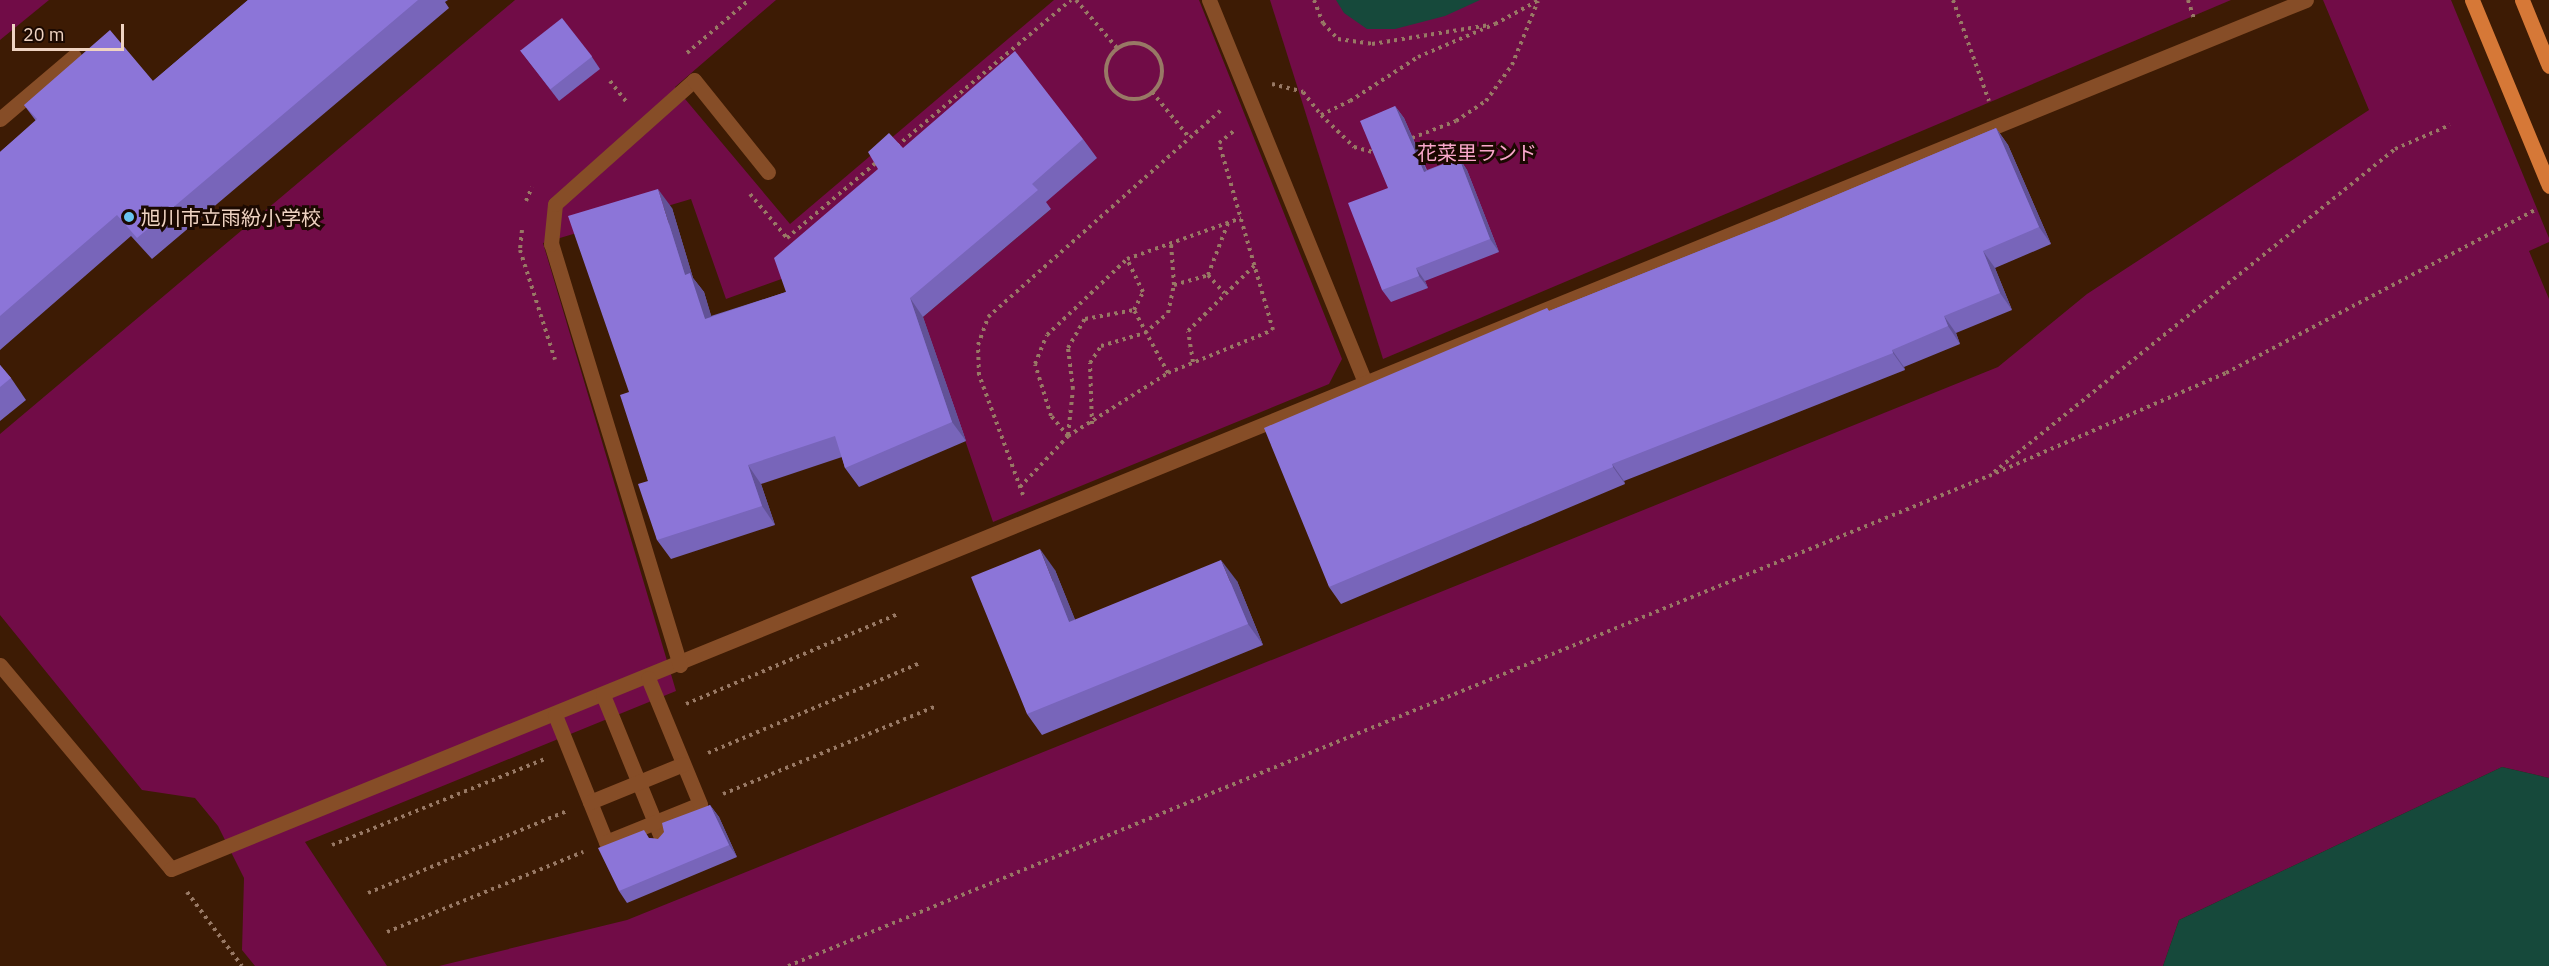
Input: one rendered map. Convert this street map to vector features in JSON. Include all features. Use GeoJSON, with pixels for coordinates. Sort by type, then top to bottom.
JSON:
{"type":"FeatureCollection","features":[{"type":"Feature","properties":{"kind":"main road"},"geometry":{"type":"LineString","coordinates":[[2472,0],[2549,186]]}},
{"type":"Feature","properties":{"kind":"main road"},"geometry":{"type":"LineString","coordinates":[[2522,0],[2549,66]]}},
{"type":"Feature","properties":{"kind":"street"},"geometry":{"type":"LineString","coordinates":[[1209,0],[1365,382]]}},
{"type":"Feature","properties":{"kind":"street"},"geometry":{"type":"LineString","coordinates":[[0,665],[171,869],[680,665],[1365,382],[2306,0]]}},
{"type":"Feature","properties":{"kind":"street"},"geometry":{"type":"LineString","coordinates":[[0,119],[74,56]]}},
{"type":"Feature","properties":{"kind":"street"},"geometry":{"type":"LineString","coordinates":[[680,665],[551,244],[555,204],[694,80],[768,172]]}},
{"type":"Feature","properties":{"kind":"street"},"geometry":{"type":"LineString","coordinates":[[555,715],[606,842],[700,804],[648,678]]}},
{"type":"Feature","properties":{"kind":"street"},"geometry":{"type":"LineString","coordinates":[[603,695],[663,842]]}},
{"type":"Feature","properties":{"kind":"street"},"geometry":{"type":"LineString","coordinates":[[590,802],[683,764]]}},
{"type":"Feature","properties":{"kind":"path"},"geometry":{"type":"LineString","coordinates":[[680,59],[749,0]]}},
{"type":"Feature","properties":{"kind":"path"},"geometry":{"type":"LineString","coordinates":[[888,153],[1074,0],[1117,48]]}},
{"type":"Feature","properties":{"kind":"path"},"geometry":{"type":"LineString","coordinates":[[1314,0],[1323,23],[1338,39],[1372,44],[1495,24]]}},
{"type":"Feature","properties":{"kind":"path"},"geometry":{"type":"LineString","coordinates":[[1321,115],[1350,101],[1418,57],[1495,24],[1539,0]]}},
{"type":"Feature","properties":{"kind":"path"},"geometry":{"type":"LineString","coordinates":[[1412,138],[1456,121],[1486,101],[1512,65],[1539,0]]}},
{"type":"Feature","properties":{"kind":"path"},"geometry":{"type":"LineString","coordinates":[[1953,0],[1998,124]]}},
{"type":"Feature","properties":{"kind":"path"},"geometry":{"type":"LineString","coordinates":[[1135,42],[1153,49],[1159,57],[1162,76],[1152,92],[1136,99],[1112,88],[1106,72],[1110,55],[1117,48],[1135,42]]}},
{"type":"Feature","properties":{"kind":"path"},"geometry":{"type":"LineString","coordinates":[[610,81],[628,104]]}},
{"type":"Feature","properties":{"kind":"path"},"geometry":{"type":"LineString","coordinates":[[1032,519],[979,375],[978,345],[988,317],[1188,136],[1247,94],[1271,83],[1303,92],[1321,115],[1354,147],[1377,153]]}},
{"type":"Feature","properties":{"kind":"path"},"geometry":{"type":"LineString","coordinates":[[1152,92],[1188,136]]}},
{"type":"Feature","properties":{"kind":"path"},"geometry":{"type":"LineString","coordinates":[[620,111],[637,96]]}},
{"type":"Feature","properties":{"kind":"path"},"geometry":{"type":"LineString","coordinates":[[1020,487],[1068,436],[1168,373],[1272,330],[1219,143],[1255,112]]}},
{"type":"Feature","properties":{"kind":"path"},"geometry":{"type":"LineString","coordinates":[[1989,476],[2395,149],[2450,125]]}},
{"type":"Feature","properties":{"kind":"path"},"geometry":{"type":"LineString","coordinates":[[749,192],[787,238],[879,161]]}},
{"type":"Feature","properties":{"kind":"path"},"geometry":{"type":"LineString","coordinates":[[525,203],[527,192],[535,184]]}},
{"type":"Feature","properties":{"kind":"path"},"geometry":{"type":"LineString","coordinates":[[788,966],[1989,476],[2226,372],[2539,208]]}},
{"type":"Feature","properties":{"kind":"path"},"geometry":{"type":"LineString","coordinates":[[1068,436],[1051,416],[1035,364],[1047,335],[1127,259],[1241,218]]}},
{"type":"Feature","properties":{"kind":"path"},"geometry":{"type":"LineString","coordinates":[[1208,275],[1228,223]]}},
{"type":"Feature","properties":{"kind":"path"},"geometry":{"type":"LineString","coordinates":[[523,227],[520,250],[556,362]]}},
{"type":"Feature","properties":{"kind":"path"},"geometry":{"type":"LineString","coordinates":[[1092,423],[1090,363],[1101,346],[1145,333],[1168,313],[1174,285],[1171,243]]}},
{"type":"Feature","properties":{"kind":"path"},"geometry":{"type":"LineString","coordinates":[[1127,259],[1143,292],[1134,310]]}},
{"type":"Feature","properties":{"kind":"path"},"geometry":{"type":"LineString","coordinates":[[1193,362],[1188,331],[1224,293],[1254,266]]}},
{"type":"Feature","properties":{"kind":"path"},"geometry":{"type":"LineString","coordinates":[[1174,285],[1208,275]]}},
{"type":"Feature","properties":{"kind":"path"},"geometry":{"type":"LineString","coordinates":[[1208,275],[1224,293]]}},
{"type":"Feature","properties":{"kind":"path"},"geometry":{"type":"LineString","coordinates":[[1068,436],[1073,389],[1068,348],[1085,319],[1134,310]]}},
{"type":"Feature","properties":{"kind":"path"},"geometry":{"type":"LineString","coordinates":[[1134,310],[1168,373]]}},
{"type":"Feature","properties":{"kind":"path"},"geometry":{"type":"LineString","coordinates":[[662,714],[898,615]]}},
{"type":"Feature","properties":{"kind":"path"},"geometry":{"type":"LineString","coordinates":[[683,764],[920,663]]}},
{"type":"Feature","properties":{"kind":"path"},"geometry":{"type":"LineString","coordinates":[[700,804],[936,706]]}},
{"type":"Feature","properties":{"kind":"path"},"geometry":{"type":"LineString","coordinates":[[332,845],[568,749]]}},
{"type":"Feature","properties":{"kind":"path"},"geometry":{"type":"LineString","coordinates":[[368,893],[590,802]]}},
{"type":"Feature","properties":{"kind":"path"},"geometry":{"type":"LineString","coordinates":[[387,932],[606,842]]}},
{"type":"Feature","properties":{"kind":"path"},"geometry":{"type":"LineString","coordinates":[[171,869],[242,966]]}},
{"type":"Feature","properties":{"kind":"green space"},"geometry":{"type":"Polygon","coordinates":[[[0,0],[49,0],[0,40],[0,0]]]}},
{"type":"Feature","properties":{"kind":"green space"},"geometry":{"type":"Polygon","coordinates":[[[515,0],[776,0],[675,87],[790,224],[1054,0],[1199,0],[1342,359],[1329,384],[993,522],[923,317],[1051,209],[787,277],[726,299],[691,199],[543,243],[676,691],[305,842],[387,966],[255,966],[242,950],[244,878],[218,826],[195,798],[142,790],[0,615],[0,434],[515,0]]]}},
{"type":"Feature","properties":{"kind":"green space","name":"花菜里ランド"},"geometry":{"type":"Polygon","coordinates":[[[1270,0],[2231,0],[1383,359],[1270,0]]]}},
{"type":"Feature","properties":{"kind":"green space"},"geometry":{"type":"Polygon","coordinates":[[[2323,0],[2451,0],[2549,238],[2549,242],[2529,251],[2549,299],[2549,778],[2502,767],[2179,920],[2163,966],[439,966],[627,920],[1998,367],[2087,294],[2369,110],[2323,0]]]}},
{"type":"Feature","properties":{"kind":"water"},"geometry":{"type":"Polygon","coordinates":[[[1336,0],[1480,0],[1445,16],[1395,29],[1367,29],[1344,13],[1336,0]]]}},
{"type":"Feature","properties":{"kind":"water"},"geometry":{"type":"Polygon","coordinates":[[[2502,767],[2549,778],[2549,966],[2163,966],[2179,920],[2502,767]]]}},
{"type":"Feature","properties":{"kind":"building"},"geometry":{"type":"Polygon","coordinates":[[[248,0],[418,0],[137,238],[117,215],[0,316],[0,152],[37,119],[24,105],[110,30],[153,81],[248,0]]]}},
{"type":"Feature","properties":{"kind":"building"},"geometry":{"type":"Polygon","coordinates":[[[562,18],[592,57],[550,89],[520,51],[562,18]]]}},
{"type":"Feature","properties":{"kind":"building"},"geometry":{"type":"Polygon","coordinates":[[[1015,51],[1083,139],[1032,184],[1038,190],[910,298],[952,422],[845,468],[835,436],[748,465],[762,506],[657,540],[638,484],[648,481],[620,395],[629,392],[568,216],[658,189],[685,275],[690,273],[705,319],[786,292],[774,258],[878,169],[868,152],[889,133],[903,148],[1015,51]]]}},
{"type":"Feature","properties":{"kind":"building"},"geometry":{"type":"Polygon","coordinates":[[[1395,106],[1424,172],[1459,158],[1490,239],[1416,268],[1419,276],[1382,290],[1348,203],[1388,188],[1360,121],[1395,106]]]}},
{"type":"Feature","properties":{"kind":"building"},"geometry":{"type":"Polygon","coordinates":[[[1996,128],[2039,227],[1983,251],[2000,293],[1944,316],[1948,326],[1892,350],[1893,353],[1612,464],[1613,467],[1329,587],[1264,428],[1547,308],[1549,311],[1772,222],[1996,128]]]}},
{"type":"Feature","properties":{"kind":"building"},"geometry":{"type":"Polygon","coordinates":[[[0,365],[11,378],[0,387],[0,365]]]}},
{"type":"Feature","properties":{"kind":"building"},"geometry":{"type":"Polygon","coordinates":[[[1040,549],[1069,622],[1221,560],[1248,624],[1027,714],[971,577],[1040,549]]]}},
{"type":"Feature","properties":{"kind":"building"},"geometry":{"type":"Polygon","coordinates":[[[710,805],[729,845],[619,891],[598,848],[644,830],[649,838],[658,839],[664,832],[662,823],[710,805]]]}},
{"type":"Feature","properties":{"kind":"place","name":"旭川市立雨紛小学校"},"geometry":{"type":"Point","coordinates":[129,217]}}]}
